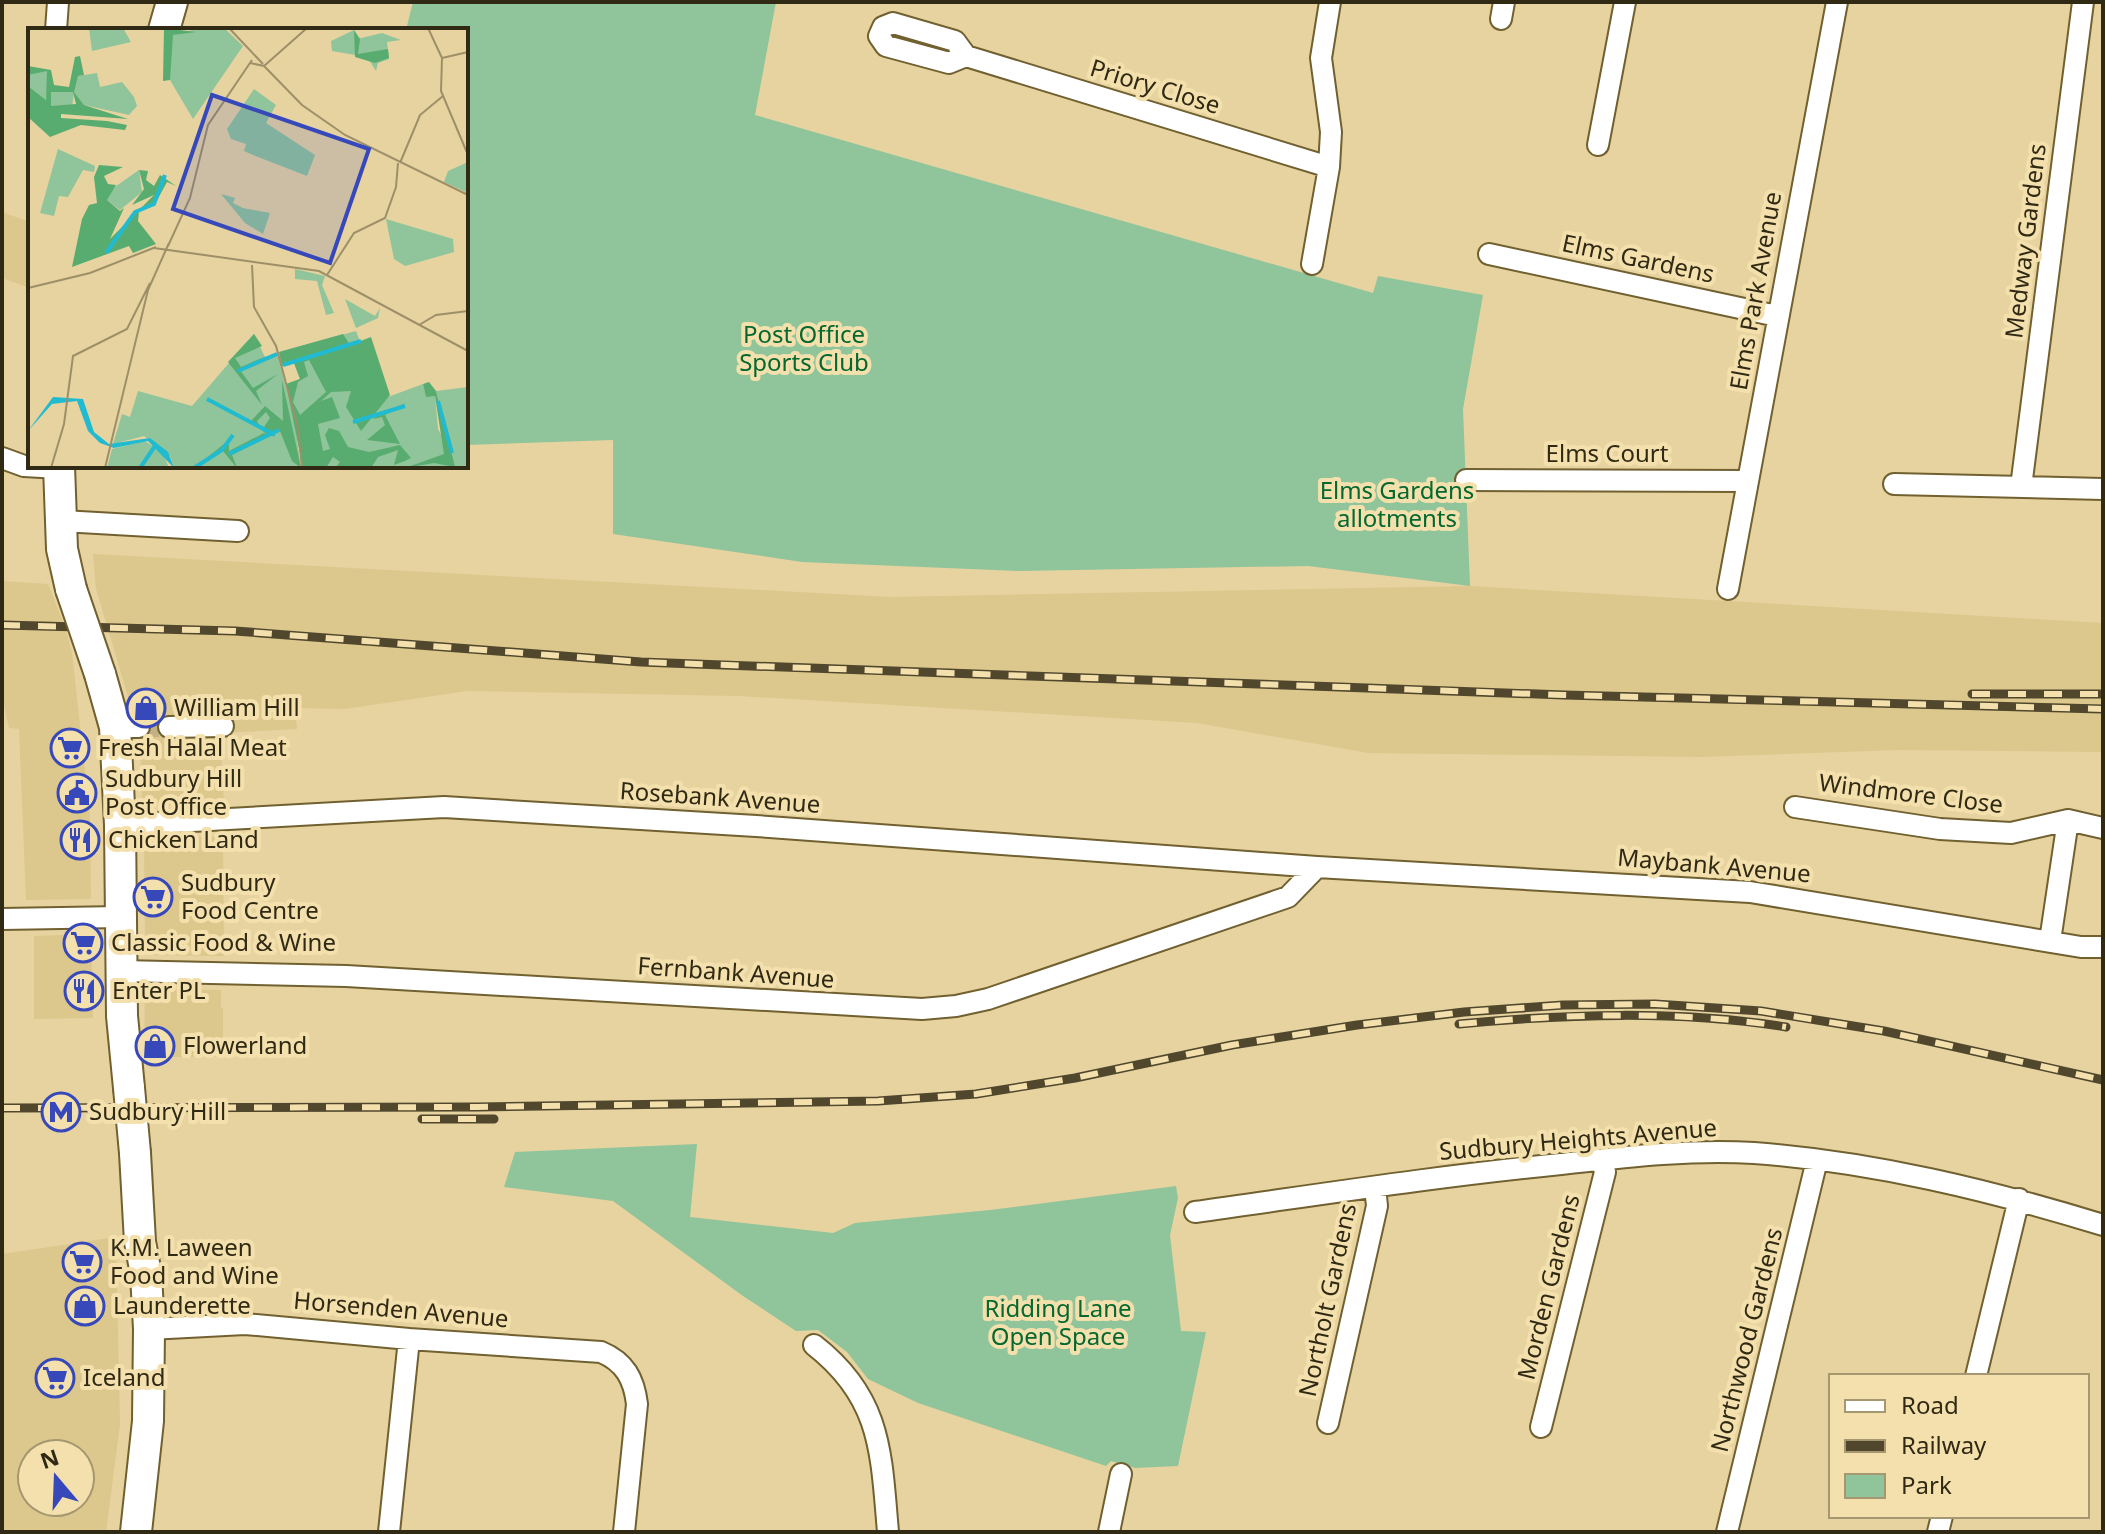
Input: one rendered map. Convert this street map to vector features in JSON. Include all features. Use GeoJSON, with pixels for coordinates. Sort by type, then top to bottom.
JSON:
{"type":"FeatureCollection","features":[{"type":"Feature","properties":{"kind":"main road"},"geometry":{"type":"LineString","coordinates":[[165,28],[172,2]]}},
{"type":"Feature","properties":{"kind":"main road"},"geometry":{"type":"LineString","coordinates":[[59,468],[62,549],[71,589],[100,674],[127,727],[120,825],[122,1016],[149,1329],[148,1421],[136,1532]]}},
{"type":"Feature","properties":{"kind":"street"},"geometry":{"type":"LineString","coordinates":[[56,28],[58,2]]}},
{"type":"Feature","properties":{"kind":"street"},"geometry":{"type":"LineString","coordinates":[[1312,264],[1329,167],[1331,132],[1321,58],[1330,2]]}},
{"type":"Feature","properties":{"kind":"street"},"geometry":{"type":"LineString","coordinates":[[1598,145],[1625,2]]}},
{"type":"Feature","properties":{"kind":"street","name":"Elms Park Avenue"},"geometry":{"type":"LineString","coordinates":[[1728,589],[1837,2]]}},
{"type":"Feature","properties":{"kind":"street","name":"Medway Gardens"},"geometry":{"type":"LineString","coordinates":[[2021,487],[2083,2]]}},
{"type":"Feature","properties":{"kind":"street","name":"Priory Close"},"geometry":{"type":"LineString","coordinates":[[966,56],[1329,167]]}},
{"type":"Feature","properties":{"kind":"street","name":"Elms Gardens"},"geometry":{"type":"LineString","coordinates":[[1489,254],[1777,316]]}},
{"type":"Feature","properties":{"kind":"street"},"geometry":{"type":"LineString","coordinates":[[2,458],[28,466]]}},
{"type":"Feature","properties":{"kind":"street","name":"Elms Court"},"geometry":{"type":"LineString","coordinates":[[1466,480],[1748,481]]}},
{"type":"Feature","properties":{"kind":"street"},"geometry":{"type":"LineString","coordinates":[[1894,484],[2103,489]]}},
{"type":"Feature","properties":{"kind":"street"},"geometry":{"type":"LineString","coordinates":[[62,521],[238,531]]}},
{"type":"Feature","properties":{"kind":"street"},"geometry":{"type":"LineString","coordinates":[[169,727],[223,726]]}},
{"type":"Feature","properties":{"kind":"street","name":"Rosebank Avenue"},"geometry":{"type":"LineString","coordinates":[[120,825],[444,807],[756,826],[1317,867]]}},
{"type":"Feature","properties":{"kind":"street","name":"Windmore Close"},"geometry":{"type":"LineString","coordinates":[[1795,807],[1940,829],[2011,833],[2068,820],[2103,828]]}},
{"type":"Feature","properties":{"kind":"street"},"geometry":{"type":"LineString","coordinates":[[2050,941],[2068,820]]}},
{"type":"Feature","properties":{"kind":"street","name":"Maybank Avenue"},"geometry":{"type":"LineString","coordinates":[[1317,867],[1750,892],[2081,947],[2103,947]]}},
{"type":"Feature","properties":{"kind":"street","name":"Fernbank Avenue"},"geometry":{"type":"LineString","coordinates":[[121,971],[346,976],[922,1009],[988,999],[1288,897],[1317,867]]}},
{"type":"Feature","properties":{"kind":"street"},"geometry":{"type":"LineString","coordinates":[[2,919],[120,917]]}},
{"type":"Feature","properties":{"kind":"street","name":"Sudbury Heights Avenue"},"geometry":{"type":"LineString","coordinates":[[1195,1212],[1491,1171],[1660,1155],[1751,1153],[1894,1170],[2019,1199],[2103,1225]]}},
{"type":"Feature","properties":{"kind":"street","name":"Morden Gardens"},"geometry":{"type":"LineString","coordinates":[[1541,1427],[1605,1172],[1602,1160]]}},
{"type":"Feature","properties":{"kind":"street","name":"Northwood Gardens"},"geometry":{"type":"LineString","coordinates":[[1727,1532],[1817,1160]]}},
{"type":"Feature","properties":{"kind":"street","name":"Northolt Gardens"},"geometry":{"type":"LineString","coordinates":[[1328,1423],[1377,1206],[1375,1187]]}},
{"type":"Feature","properties":{"kind":"street"},"geometry":{"type":"LineString","coordinates":[[1976,1374],[2019,1199]]}},
{"type":"Feature","properties":{"kind":"street","name":"Horsenden Avenue"},"geometry":{"type":"LineString","coordinates":[[149,1329],[245,1324],[601,1352],[614,1357],[624,1366],[635,1389],[637,1404],[624,1532]]}},
{"type":"Feature","properties":{"kind":"street"},"geometry":{"type":"LineString","coordinates":[[389,1532],[409,1339]]}},
{"type":"Feature","properties":{"kind":"street"},"geometry":{"type":"LineString","coordinates":[[814,1345],[835,1363],[869,1411],[878,1438],[888,1532]]}},
{"type":"Feature","properties":{"kind":"street"},"geometry":{"type":"LineString","coordinates":[[1109,1532],[1121,1474]]}},
{"type":"Feature","properties":{"kind":"shaded area"},"geometry":{"type":"Polygon","coordinates":[[[2,212],[28,221],[28,287],[2,278],[2,212]]]}},
{"type":"Feature","properties":{"kind":"shaded area"},"geometry":{"type":"Polygon","coordinates":[[[93,554],[890,597],[1470,586],[2103,623],[2103,752],[1898,750],[1701,757],[1368,753],[1197,723],[739,696],[467,691],[345,709],[295,708],[297,729],[220,733],[224,802],[142,806],[140,737],[96,589],[93,554]]]}},
{"type":"Feature","properties":{"kind":"shaded area"},"geometry":{"type":"Polygon","coordinates":[[[2,581],[48,584],[72,652],[90,816],[91,899],[26,900],[19,729],[9,728],[2,696],[2,581]]]}},
{"type":"Feature","properties":{"kind":"shaded area"},"geometry":{"type":"Polygon","coordinates":[[[223,836],[224,956],[148,955],[145,949],[144,839],[223,836]]]}},
{"type":"Feature","properties":{"kind":"shaded area"},"geometry":{"type":"Polygon","coordinates":[[[91,934],[93,1018],[34,1019],[34,936],[91,934]]]}},
{"type":"Feature","properties":{"kind":"shaded area"},"geometry":{"type":"Polygon","coordinates":[[[145,989],[221,990],[223,1057],[144,1057],[145,989]]]}},
{"type":"Feature","properties":{"kind":"shaded area"},"geometry":{"type":"Polygon","coordinates":[[[116,1237],[120,1425],[106,1532],[2,1532],[2,1254],[116,1237]]]}},
{"type":"Feature","properties":{"kind":"green space","name":"Post Office Sports Club"},"geometry":{"type":"Polygon","coordinates":[[[413,2],[776,2],[755,115],[1373,293],[1378,276],[1483,295],[1463,409],[1470,586],[1308,566],[1018,571],[802,562],[613,534],[613,440],[468,445],[468,28],[406,28],[413,2]]]}},
{"type":"Feature","properties":{"kind":"green space","name":"Ridding Lane Open Space"},"geometry":{"type":"Polygon","coordinates":[[[697,1144],[690,1217],[833,1233],[855,1223],[990,1210],[1176,1186],[1178,1198],[1170,1235],[1181,1331],[1206,1332],[1178,1466],[1135,1468],[1111,1461],[1106,1466],[918,1403],[868,1379],[847,1352],[818,1330],[796,1331],[613,1201],[504,1187],[515,1152],[697,1144]]]}},
{"type":"Feature","properties":{"kind":"tunnel"},"geometry":{"type":"LineString","coordinates":[[139,727],[169,727]]}},
{"type":"Feature","properties":{"kind":"railway"},"geometry":{"type":"LineString","coordinates":[[2,625],[235,631],[641,662],[1564,695],[2103,709]]}},
{"type":"Feature","properties":{"kind":"railway"},"geometry":{"type":"LineString","coordinates":[[1972,694],[2103,694]]}},
{"type":"Feature","properties":{"kind":"railway"},"geometry":{"type":"LineString","coordinates":[[2,1108],[477,1107],[878,1101],[976,1094],[1075,1078],[1232,1045],[1357,1025],[1464,1012],[1563,1005],[1655,1004],[1761,1011],[1884,1031],[2103,1080]]}},
{"type":"Feature","properties":{"kind":"railway"},"geometry":{"type":"LineString","coordinates":[[1459,1024],[1622,1015],[1705,1018],[1786,1027]]}},
{"type":"Feature","properties":{"kind":"railway"},"geometry":{"type":"LineString","coordinates":[[422,1119],[494,1119]]}},
{"type":"Feature","properties":{"kind":"place","name":"William Hill"},"geometry":{"type":"Point","coordinates":[146,708]}},
{"type":"Feature","properties":{"kind":"place","name":"Fresh Halal Meat"},"geometry":{"type":"Point","coordinates":[70,748]}},
{"type":"Feature","properties":{"kind":"place","name":"Sudbury Hill Post Office"},"geometry":{"type":"Point","coordinates":[77,793]}},
{"type":"Feature","properties":{"kind":"place","name":"Chicken Land"},"geometry":{"type":"Point","coordinates":[80,840]}},
{"type":"Feature","properties":{"kind":"place","name":"Sudbury Food Centre"},"geometry":{"type":"Point","coordinates":[153,897]}},
{"type":"Feature","properties":{"kind":"place","name":"Classic Food & Wine"},"geometry":{"type":"Point","coordinates":[83,943]}},
{"type":"Feature","properties":{"kind":"place","name":"Enter PL"},"geometry":{"type":"Point","coordinates":[84,991]}},
{"type":"Feature","properties":{"kind":"place","name":"Flowerland"},"geometry":{"type":"Point","coordinates":[155,1046]}},
{"type":"Feature","properties":{"kind":"place","name":"Sudbury Hill"},"geometry":{"type":"Point","coordinates":[61,1112]}},
{"type":"Feature","properties":{"kind":"place","name":"K.M. Laween Food and Wine"},"geometry":{"type":"Point","coordinates":[82,1262]}},
{"type":"Feature","properties":{"kind":"place","name":"Launderette"},"geometry":{"type":"Point","coordinates":[85,1306]}},
{"type":"Feature","properties":{"kind":"place","name":"Iceland"},"geometry":{"type":"Point","coordinates":[55,1378]}},
{"type":"Feature","properties":{"kind":"park label","name":"Elms Gardens allotments"},"geometry":{"type":"Point","coordinates":[1397,505]}}]}
